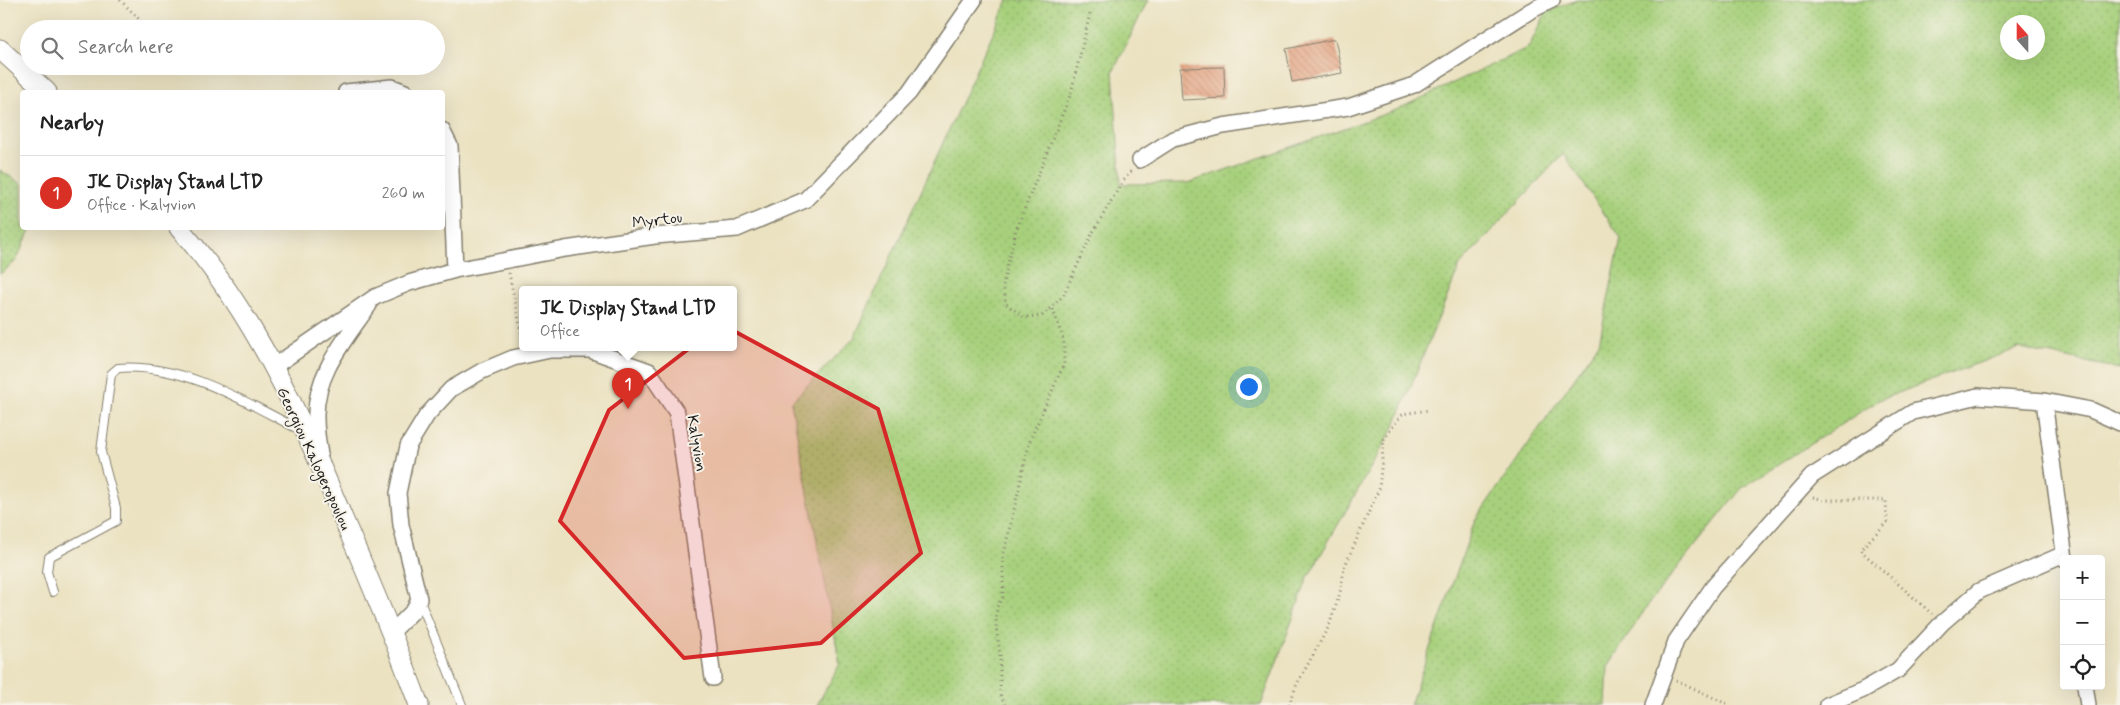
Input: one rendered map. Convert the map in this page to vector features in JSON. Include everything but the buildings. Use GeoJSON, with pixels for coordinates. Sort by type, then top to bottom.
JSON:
{"type":"FeatureCollection","features":[{"type":"Feature","properties":{"kind":"street","name":"Myrtou"},"geometry":{"type":"LineString","coordinates":[[272,367],[374,297],[409,283],[455,270],[655,236],[737,229],[806,200],[909,93],[974,0]]}},
{"type":"Feature","properties":{"kind":"street"},"geometry":{"type":"LineString","coordinates":[[1140,160],[1173,140],[1223,126],[1348,107],[1414,85],[1527,5],[1552,0]]}},
{"type":"Feature","properties":{"kind":"street"},"geometry":{"type":"LineString","coordinates":[[0,49],[20,67]]}},
{"type":"Feature","properties":{"kind":"street"},"geometry":{"type":"LineString","coordinates":[[28,75],[45,90]]}},
{"type":"Feature","properties":{"kind":"street"},"geometry":{"type":"LineString","coordinates":[[369,90],[392,88],[398,90]]}},
{"type":"Feature","properties":{"kind":"street"},"geometry":{"type":"LineString","coordinates":[[445,136],[450,146],[455,270]]}},
{"type":"Feature","properties":{"kind":"street","name":"Georgiou Kalogeropoulou"},"geometry":{"type":"LineString","coordinates":[[181,230],[220,278],[239,306],[307,434],[392,632],[415,704]]}},
{"type":"Feature","properties":{"kind":"street"},"geometry":{"type":"LineString","coordinates":[[321,464],[316,418],[321,388],[339,346],[374,297]]}},
{"type":"Feature","properties":{"kind":"street","name":"Kalyvion"},"geometry":{"type":"LineString","coordinates":[[419,599],[402,526],[398,493],[408,446],[427,415],[451,389],[482,371],[513,358],[545,351]]}},
{"type":"Feature","properties":{"kind":"street","name":"Kalyvion"},"geometry":{"type":"LineString","coordinates":[[593,351],[649,371],[677,413],[713,678]]}},
{"type":"Feature","properties":{"kind":"street"},"geometry":{"type":"LineString","coordinates":[[1653,705],[1676,641],[1713,588],[1812,476],[1913,412],[1978,396],[2044,400],[2091,410],[2120,423]]}},
{"type":"Feature","properties":{"kind":"street"},"geometry":{"type":"LineString","coordinates":[[2044,400],[2065,555]]}},
{"type":"Feature","properties":{"kind":"street"},"geometry":{"type":"LineString","coordinates":[[1827,705],[1863,690],[1898,670],[1942,623],[1979,591],[2060,558]]}},
{"type":"Feature","properties":{"kind":"street"},"geometry":{"type":"LineString","coordinates":[[392,632],[414,610],[419,599]]}},
{"type":"Feature","properties":{"kind":"street"},"geometry":{"type":"LineString","coordinates":[[2086,690],[2088,705]]}},
{"type":"Feature","properties":{"kind":"lane"},"geometry":{"type":"LineString","coordinates":[[54,592],[47,572],[49,557],[116,521],[116,508],[101,452],[111,374],[118,368],[176,373],[239,398],[307,434]]}},
{"type":"Feature","properties":{"kind":"lane"},"geometry":{"type":"LineString","coordinates":[[419,599],[462,705]]}},
{"type":"Feature","properties":{"kind":"path"},"geometry":{"type":"LineString","coordinates":[[120,0],[140,20]]}},
{"type":"Feature","properties":{"kind":"path"},"geometry":{"type":"LineString","coordinates":[[1090,14],[1071,93],[1016,230],[1003,284],[1006,304],[1024,317],[1042,316],[1064,296],[1092,234],[1121,184],[1140,160]]}},
{"type":"Feature","properties":{"kind":"path"},"geometry":{"type":"LineString","coordinates":[[510,280],[519,322]]}},
{"type":"Feature","properties":{"kind":"path"},"geometry":{"type":"LineString","coordinates":[[1005,705],[1000,694],[1000,653],[996,627],[997,607],[1004,597],[1003,557],[1030,440],[1064,364],[1064,341],[1052,307]]}},
{"type":"Feature","properties":{"kind":"path"},"geometry":{"type":"LineString","coordinates":[[1289,705],[1297,684],[1329,626],[1340,593],[1344,568],[1378,489],[1384,439],[1389,429],[1402,414],[1429,410]]}},
{"type":"Feature","properties":{"kind":"path"},"geometry":{"type":"LineString","coordinates":[[1797,493],[1825,500],[1886,500],[1887,522],[1860,550],[1942,623]]}},
{"type":"Feature","properties":{"kind":"path"},"geometry":{"type":"LineString","coordinates":[[1664,675],[1729,705]]}},
{"type":"Feature","properties":{"kind":"highlighted area"},"geometry":{"type":"Polygon","coordinates":[[[721,324],[878,409],[921,553],[821,643],[684,658],[560,521],[609,410],[721,324]]]}},
{"type":"Feature","properties":{"kind":"green space"},"geometry":{"type":"Polygon","coordinates":[[[1008,0],[1148,0],[1113,72],[1121,184],[1188,183],[1396,110],[1529,47],[1546,12],[1577,0],[2120,0],[2120,369],[2019,348],[1879,400],[1742,488],[1650,602],[1608,666],[1606,705],[1410,705],[1475,520],[1599,343],[1621,238],[1563,154],[1460,265],[1395,425],[1308,577],[1261,705],[817,705],[840,664],[791,402],[854,338],[1008,0]]]}},
{"type":"Feature","properties":{"kind":"green space"},"geometry":{"type":"Polygon","coordinates":[[[0,170],[20,183],[20,230],[30,230],[16,261],[0,274],[0,170]]]}},
{"type":"Feature","properties":{"kind":"place","name":"JK Display Stand LTD"},"geometry":{"type":"Point","coordinates":[628,409]}}]}
